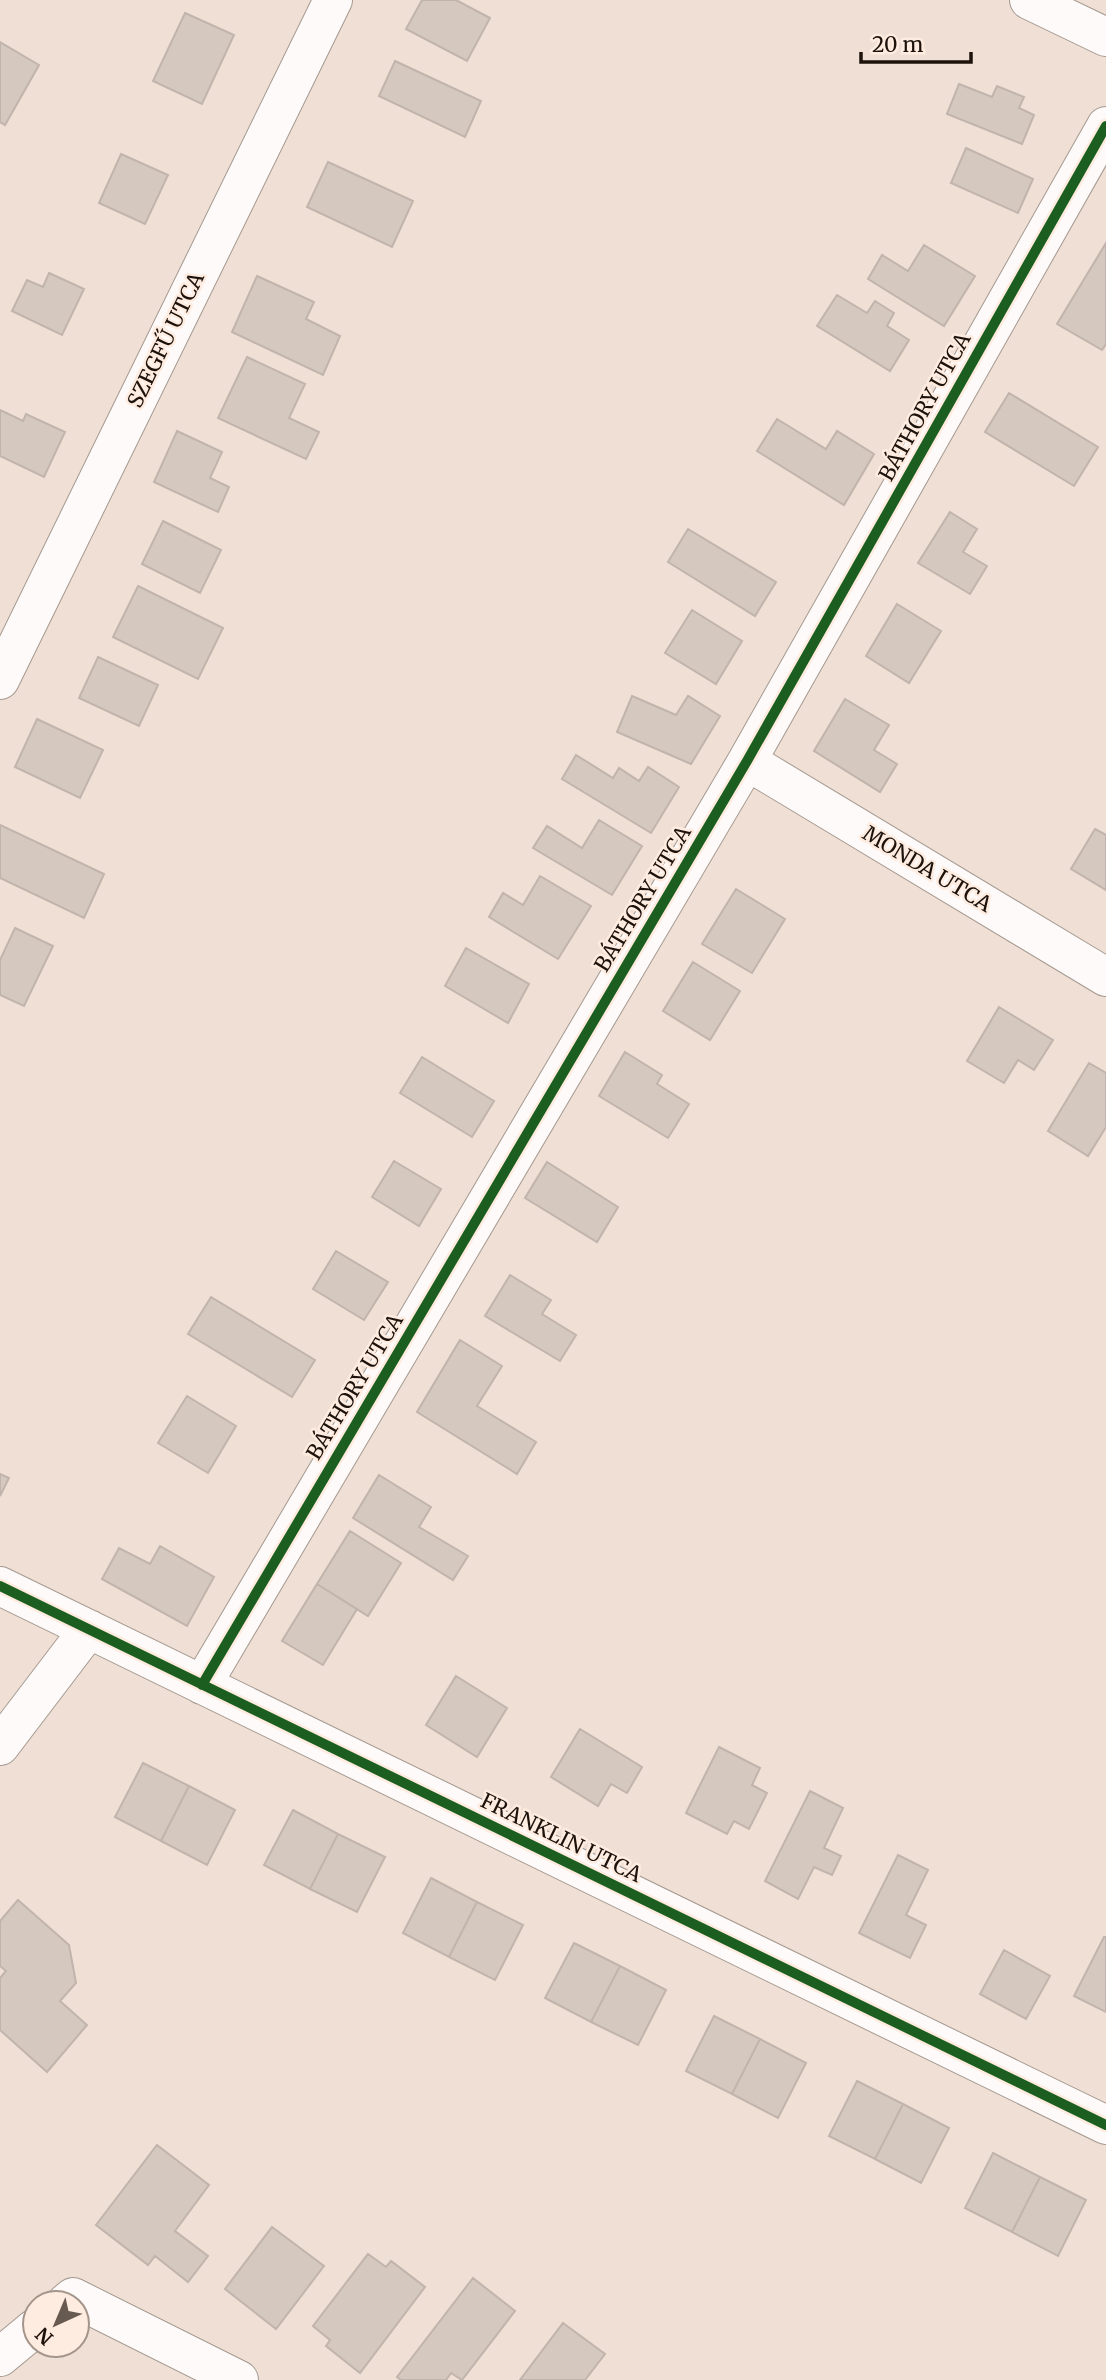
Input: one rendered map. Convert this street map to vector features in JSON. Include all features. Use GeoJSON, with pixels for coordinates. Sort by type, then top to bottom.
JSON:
{"type":"FeatureCollection","features":[{"type":"Feature","properties":{"kind":"street","name":"SZEGFŰ UTCA"},"geometry":{"type":"LineString","coordinates":[[0,680],[333,0]]}},
{"type":"Feature","properties":{"kind":"street"},"geometry":{"type":"LineString","coordinates":[[1029,0],[1106,37]]}},
{"type":"Feature","properties":{"kind":"street","name":"BÁTHORY UTCA"},"geometry":{"type":"LineString","coordinates":[[202,1685],[747,761],[1106,126]]}},
{"type":"Feature","properties":{"kind":"street","name":"MONDA UTCA"},"geometry":{"type":"LineString","coordinates":[[747,761],[1106,977]]}},
{"type":"Feature","properties":{"kind":"street","name":"FRANKLIN UTCA"},"geometry":{"type":"LineString","coordinates":[[0,1586],[1106,2125]]}},
{"type":"Feature","properties":{"kind":"street"},"geometry":{"type":"LineString","coordinates":[[0,1746],[89,1629]]}},
{"type":"Feature","properties":{"kind":"street"},"geometry":{"type":"LineString","coordinates":[[91,2310],[239,2380]]}},
{"type":"Feature","properties":{"kind":"street"},"geometry":{"type":"LineString","coordinates":[[0,2357],[21,2340]]}},
{"type":"Feature","properties":{"kind":"building"},"geometry":{"type":"Polygon","coordinates":[[[422,0],[456,0],[490,18],[467,61],[406,29],[422,0]]]}},
{"type":"Feature","properties":{"kind":"building"},"geometry":{"type":"Polygon","coordinates":[[[185,13],[234,35],[202,104],[153,81],[185,13]]]}},
{"type":"Feature","properties":{"kind":"building"},"geometry":{"type":"Polygon","coordinates":[[[0,42],[39,65],[5,125],[0,122],[0,42]]]}},
{"type":"Feature","properties":{"kind":"building"},"geometry":{"type":"Polygon","coordinates":[[[395,61],[481,101],[465,137],[379,96],[395,61]]]}},
{"type":"Feature","properties":{"kind":"building"},"geometry":{"type":"Polygon","coordinates":[[[959,84],[992,97],[997,86],[1024,97],[1019,108],[1034,115],[1022,144],[947,114],[959,84]]]}},
{"type":"Feature","properties":{"kind":"building"},"geometry":{"type":"Polygon","coordinates":[[[966,148],[1033,179],[1018,213],[951,183],[966,148]]]}},
{"type":"Feature","properties":{"kind":"building"},"geometry":{"type":"Polygon","coordinates":[[[121,154],[168,175],[145,224],[99,203],[121,154]]]}},
{"type":"Feature","properties":{"kind":"building"},"geometry":{"type":"Polygon","coordinates":[[[328,162],[413,201],[392,247],[307,207],[328,162]]]}},
{"type":"Feature","properties":{"kind":"building"},"geometry":{"type":"Polygon","coordinates":[[[1106,243],[1106,344],[1102,350],[1057,324],[1106,243]]]}},
{"type":"Feature","properties":{"kind":"building"},"geometry":{"type":"Polygon","coordinates":[[[924,245],[975,276],[944,326],[868,279],[882,255],[908,271],[924,245]]]}},
{"type":"Feature","properties":{"kind":"building"},"geometry":{"type":"Polygon","coordinates":[[[49,273],[84,289],[62,335],[12,311],[27,280],[43,287],[49,273]]]}},
{"type":"Feature","properties":{"kind":"building"},"geometry":{"type":"Polygon","coordinates":[[[257,276],[314,302],[306,319],[340,336],[323,375],[232,332],[257,276]]]}},
{"type":"Feature","properties":{"kind":"building"},"geometry":{"type":"Polygon","coordinates":[[[837,295],[867,313],[875,301],[894,313],[887,326],[909,340],[890,371],[817,326],[837,295]]]}},
{"type":"Feature","properties":{"kind":"building"},"geometry":{"type":"Polygon","coordinates":[[[247,357],[305,384],[289,418],[319,432],[306,459],[218,418],[247,357]]]}},
{"type":"Feature","properties":{"kind":"building"},"geometry":{"type":"Polygon","coordinates":[[[1009,393],[1098,447],[1074,486],[985,432],[1009,393]]]}},
{"type":"Feature","properties":{"kind":"building"},"geometry":{"type":"Polygon","coordinates":[[[0,410],[23,421],[26,414],[65,432],[44,477],[0,456],[0,410]]]}},
{"type":"Feature","properties":{"kind":"building"},"geometry":{"type":"Polygon","coordinates":[[[777,419],[826,449],[837,431],[874,454],[844,505],[757,451],[777,419]]]}},
{"type":"Feature","properties":{"kind":"building"},"geometry":{"type":"Polygon","coordinates":[[[177,431],[222,452],[210,478],[229,487],[218,512],[154,482],[177,431]]]}},
{"type":"Feature","properties":{"kind":"building"},"geometry":{"type":"Polygon","coordinates":[[[950,512],[977,529],[963,552],[987,566],[970,594],[918,563],[950,512]]]}},
{"type":"Feature","properties":{"kind":"building"},"geometry":{"type":"Polygon","coordinates":[[[163,521],[221,550],[200,593],[142,564],[163,521]]]}},
{"type":"Feature","properties":{"kind":"building"},"geometry":{"type":"Polygon","coordinates":[[[688,529],[776,582],[755,616],[668,562],[688,529]]]}},
{"type":"Feature","properties":{"kind":"building"},"geometry":{"type":"Polygon","coordinates":[[[138,586],[223,628],[198,679],[113,637],[138,586]]]}},
{"type":"Feature","properties":{"kind":"building"},"geometry":{"type":"Polygon","coordinates":[[[897,604],[941,631],[909,683],[866,656],[897,604]]]}},
{"type":"Feature","properties":{"kind":"building"},"geometry":{"type":"Polygon","coordinates":[[[692,610],[742,641],[716,684],[665,653],[692,610]]]}},
{"type":"Feature","properties":{"kind":"building"},"geometry":{"type":"Polygon","coordinates":[[[98,657],[158,685],[139,726],[79,698],[98,657]]]}},
{"type":"Feature","properties":{"kind":"building"},"geometry":{"type":"Polygon","coordinates":[[[632,696],[676,715],[688,696],[720,716],[691,764],[617,732],[632,696]]]}},
{"type":"Feature","properties":{"kind":"building"},"geometry":{"type":"Polygon","coordinates":[[[845,699],[889,725],[874,750],[897,764],[880,792],[814,751],[845,699]]]}},
{"type":"Feature","properties":{"kind":"building"},"geometry":{"type":"Polygon","coordinates":[[[37,719],[103,750],[80,798],[15,767],[37,719]]]}},
{"type":"Feature","properties":{"kind":"building"},"geometry":{"type":"Polygon","coordinates":[[[576,755],[613,778],[619,768],[639,781],[648,767],[679,787],[651,833],[562,779],[576,755]]]}},
{"type":"Feature","properties":{"kind":"building"},"geometry":{"type":"Polygon","coordinates":[[[599,820],[642,846],[612,895],[533,848],[547,826],[582,848],[599,820]]]}},
{"type":"Feature","properties":{"kind":"building"},"geometry":{"type":"Polygon","coordinates":[[[0,825],[104,874],[84,918],[0,878],[0,825]]]}},
{"type":"Feature","properties":{"kind":"building"},"geometry":{"type":"Polygon","coordinates":[[[1095,829],[1106,835],[1106,890],[1071,869],[1095,829]]]}},
{"type":"Feature","properties":{"kind":"building"},"geometry":{"type":"Polygon","coordinates":[[[540,876],[591,906],[558,959],[489,917],[503,893],[523,905],[540,876]]]}},
{"type":"Feature","properties":{"kind":"building"},"geometry":{"type":"Polygon","coordinates":[[[736,889],[785,919],[752,973],[702,944],[736,889]]]}},
{"type":"Feature","properties":{"kind":"building"},"geometry":{"type":"Polygon","coordinates":[[[15,928],[53,946],[24,1006],[0,995],[0,960],[15,928]]]}},
{"type":"Feature","properties":{"kind":"building"},"geometry":{"type":"Polygon","coordinates":[[[466,948],[529,984],[508,1023],[445,986],[466,948]]]}},
{"type":"Feature","properties":{"kind":"building"},"geometry":{"type":"Polygon","coordinates":[[[693,962],[740,991],[710,1040],[663,1011],[693,962]]]}},
{"type":"Feature","properties":{"kind":"building"},"geometry":{"type":"Polygon","coordinates":[[[999,1007],[1053,1040],[1034,1070],[1018,1060],[1004,1083],[967,1061],[999,1007]]]}},
{"type":"Feature","properties":{"kind":"building"},"geometry":{"type":"Polygon","coordinates":[[[625,1052],[662,1075],[657,1084],[689,1104],[668,1138],[599,1096],[625,1052]]]}},
{"type":"Feature","properties":{"kind":"building"},"geometry":{"type":"Polygon","coordinates":[[[422,1057],[494,1101],[472,1137],[400,1093],[422,1057]]]}},
{"type":"Feature","properties":{"kind":"building"},"geometry":{"type":"Polygon","coordinates":[[[1089,1063],[1106,1073],[1106,1127],[1088,1156],[1048,1131],[1089,1063]]]}},
{"type":"Feature","properties":{"kind":"building"},"geometry":{"type":"Polygon","coordinates":[[[394,1161],[441,1189],[419,1226],[372,1197],[394,1161]]]}},
{"type":"Feature","properties":{"kind":"building"},"geometry":{"type":"Polygon","coordinates":[[[547,1162],[618,1207],[597,1242],[525,1198],[547,1162]]]}},
{"type":"Feature","properties":{"kind":"building"},"geometry":{"type":"Polygon","coordinates":[[[336,1251],[388,1282],[364,1320],[313,1289],[336,1251]]]}},
{"type":"Feature","properties":{"kind":"building"},"geometry":{"type":"Polygon","coordinates":[[[510,1275],[551,1300],[542,1314],[576,1335],[560,1361],[485,1316],[510,1275]]]}},
{"type":"Feature","properties":{"kind":"building"},"geometry":{"type":"Polygon","coordinates":[[[211,1297],[315,1360],[292,1397],[188,1334],[211,1297]]]}},
{"type":"Feature","properties":{"kind":"building"},"geometry":{"type":"Polygon","coordinates":[[[460,1340],[502,1366],[477,1406],[536,1442],[517,1474],[417,1412],[460,1340]]]}},
{"type":"Feature","properties":{"kind":"building"},"geometry":{"type":"Polygon","coordinates":[[[187,1396],[236,1426],[208,1473],[158,1443],[187,1396]]]}},
{"type":"Feature","properties":{"kind":"building"},"geometry":{"type":"Polygon","coordinates":[[[0,1474],[9,1478],[0,1496],[0,1474]]]}},
{"type":"Feature","properties":{"kind":"building"},"geometry":{"type":"Polygon","coordinates":[[[379,1475],[431,1507],[419,1527],[468,1556],[453,1580],[353,1518],[379,1475]]]}},
{"type":"Feature","properties":{"kind":"building"},"geometry":{"type":"Polygon","coordinates":[[[350,1531],[401,1563],[368,1616],[317,1584],[350,1531]]]}},
{"type":"Feature","properties":{"kind":"building"},"geometry":{"type":"Polygon","coordinates":[[[160,1546],[214,1577],[187,1626],[102,1579],[119,1548],[150,1564],[160,1546]]]}},
{"type":"Feature","properties":{"kind":"building"},"geometry":{"type":"Polygon","coordinates":[[[317,1584],[357,1609],[323,1665],[282,1641],[317,1584]]]}},
{"type":"Feature","properties":{"kind":"building"},"geometry":{"type":"Polygon","coordinates":[[[456,1676],[507,1708],[477,1757],[426,1725],[456,1676]]]}},
{"type":"Feature","properties":{"kind":"building"},"geometry":{"type":"Polygon","coordinates":[[[580,1729],[642,1767],[627,1793],[611,1784],[598,1806],[551,1777],[580,1729]]]}},
{"type":"Feature","properties":{"kind":"building"},"geometry":{"type":"Polygon","coordinates":[[[719,1747],[760,1768],[752,1785],[767,1793],[749,1829],[734,1821],[727,1834],[686,1813],[719,1747]]]}},
{"type":"Feature","properties":{"kind":"building"},"geometry":{"type":"Polygon","coordinates":[[[143,1763],[189,1786],[161,1841],[115,1817],[143,1763]]]}},
{"type":"Feature","properties":{"kind":"building"},"geometry":{"type":"Polygon","coordinates":[[[189,1786],[235,1810],[207,1865],[161,1841],[189,1786]]]}},
{"type":"Feature","properties":{"kind":"building"},"geometry":{"type":"Polygon","coordinates":[[[810,1791],[843,1808],[824,1848],[841,1856],[832,1875],[814,1867],[798,1899],[765,1881],[810,1791]]]}},
{"type":"Feature","properties":{"kind":"building"},"geometry":{"type":"Polygon","coordinates":[[[293,1810],[338,1834],[310,1889],[264,1865],[293,1810]]]}},
{"type":"Feature","properties":{"kind":"building"},"geometry":{"type":"Polygon","coordinates":[[[338,1834],[385,1857],[357,1912],[310,1889],[338,1834]]]}},
{"type":"Feature","properties":{"kind":"building"},"geometry":{"type":"Polygon","coordinates":[[[898,1855],[928,1870],[906,1915],[926,1925],[910,1958],[859,1933],[898,1855]]]}},
{"type":"Feature","properties":{"kind":"building"},"geometry":{"type":"Polygon","coordinates":[[[431,1878],[477,1902],[449,1957],[403,1933],[431,1878]]]}},
{"type":"Feature","properties":{"kind":"building"},"geometry":{"type":"Polygon","coordinates":[[[18,1900],[69,1945],[76,1983],[60,2001],[87,2025],[47,2072],[0,2030],[0,1978],[6,1971],[0,1966],[0,1921],[18,1900]]]}},
{"type":"Feature","properties":{"kind":"building"},"geometry":{"type":"Polygon","coordinates":[[[477,1902],[523,1925],[495,1980],[449,1957],[477,1902]]]}},
{"type":"Feature","properties":{"kind":"building"},"geometry":{"type":"Polygon","coordinates":[[[1106,1937],[1106,2012],[1074,1996],[1106,1937]]]}},
{"type":"Feature","properties":{"kind":"building"},"geometry":{"type":"Polygon","coordinates":[[[574,1943],[620,1966],[591,2022],[545,1998],[574,1943]]]}},
{"type":"Feature","properties":{"kind":"building"},"geometry":{"type":"Polygon","coordinates":[[[1004,1950],[1050,1976],[1026,2019],[980,1994],[1004,1950]]]}},
{"type":"Feature","properties":{"kind":"building"},"geometry":{"type":"Polygon","coordinates":[[[620,1966],[666,1990],[638,2045],[591,2022],[620,1966]]]}},
{"type":"Feature","properties":{"kind":"building"},"geometry":{"type":"Polygon","coordinates":[[[714,2016],[760,2039],[732,2094],[686,2071],[714,2016]]]}},
{"type":"Feature","properties":{"kind":"building"},"geometry":{"type":"Polygon","coordinates":[[[760,2039],[806,2063],[778,2118],[732,2094],[760,2039]]]}},
{"type":"Feature","properties":{"kind":"building"},"geometry":{"type":"Polygon","coordinates":[[[857,2081],[903,2104],[875,2159],[829,2136],[857,2081]]]}},
{"type":"Feature","properties":{"kind":"building"},"geometry":{"type":"Polygon","coordinates":[[[903,2104],[949,2128],[921,2183],[875,2159],[903,2104]]]}},
{"type":"Feature","properties":{"kind":"building"},"geometry":{"type":"Polygon","coordinates":[[[157,2145],[209,2185],[175,2231],[208,2256],[188,2282],[155,2256],[148,2265],[96,2225],[157,2145]]]}},
{"type":"Feature","properties":{"kind":"building"},"geometry":{"type":"Polygon","coordinates":[[[993,2153],[1040,2177],[1012,2232],[965,2208],[993,2153]]]}},
{"type":"Feature","properties":{"kind":"building"},"geometry":{"type":"Polygon","coordinates":[[[1040,2177],[1086,2200],[1058,2256],[1012,2232],[1040,2177]]]}},
{"type":"Feature","properties":{"kind":"building"},"geometry":{"type":"Polygon","coordinates":[[[272,2227],[324,2266],[276,2329],[225,2289],[272,2227]]]}},
{"type":"Feature","properties":{"kind":"building"},"geometry":{"type":"Polygon","coordinates":[[[368,2254],[386,2267],[391,2261],[425,2287],[360,2373],[326,2346],[330,2340],[313,2326],[368,2254]]]}},
{"type":"Feature","properties":{"kind":"building"},"geometry":{"type":"Polygon","coordinates":[[[473,2278],[515,2311],[462,2380],[451,2373],[446,2380],[401,2380],[397,2377],[473,2278]]]}},
{"type":"Feature","properties":{"kind":"building"},"geometry":{"type":"Polygon","coordinates":[[[563,2323],[605,2354],[585,2380],[520,2380],[563,2323]]]}},
{"type":"Feature","properties":{"kind":"cycle path"},"geometry":{"type":"LineString","coordinates":[[202,1685],[747,761],[1106,126]]}},
{"type":"Feature","properties":{"kind":"cycle path"},"geometry":{"type":"LineString","coordinates":[[0,1586],[1106,2125]]}}]}
